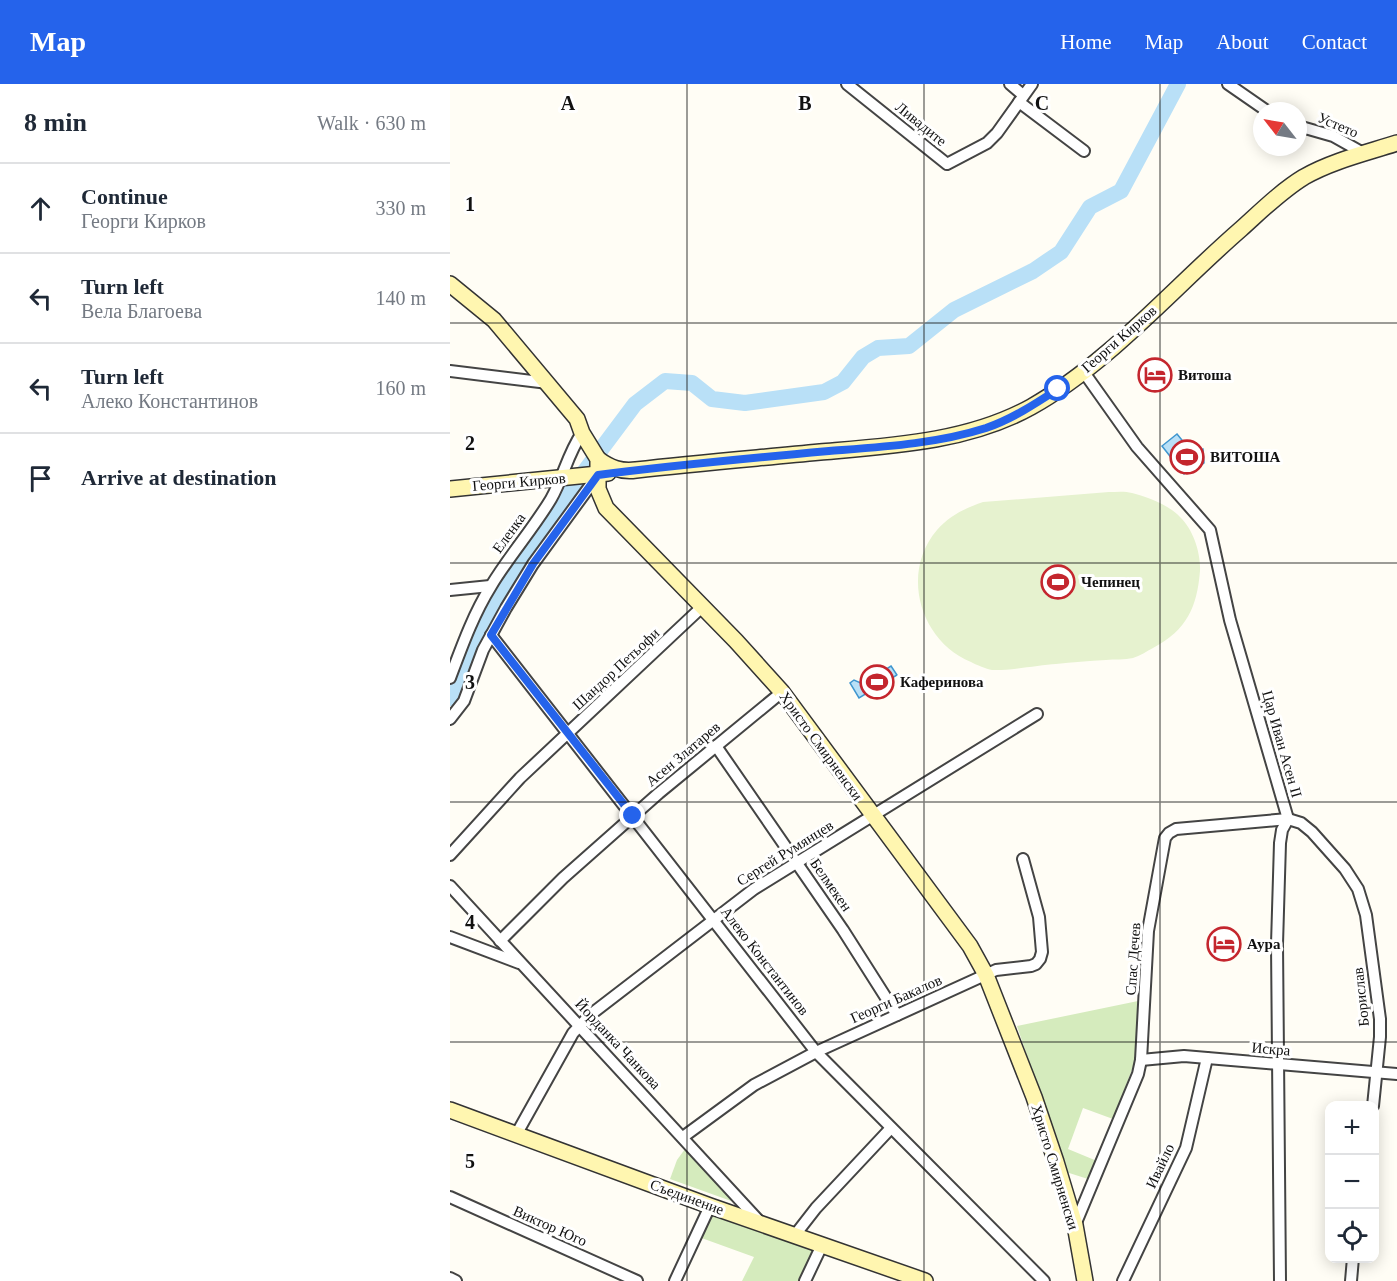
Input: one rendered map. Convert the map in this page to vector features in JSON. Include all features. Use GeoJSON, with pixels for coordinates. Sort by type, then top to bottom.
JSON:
{"type":"FeatureCollection","features":[{"type":"Feature","properties":{"kind":"street","name":"Ливадите"},"geometry":{"type":"LineString","coordinates":[[847,84],[947,164],[987,143],[1021,98]]}},
{"type":"Feature","properties":{"kind":"street"},"geometry":{"type":"LineString","coordinates":[[1010,84],[1021,98],[1083,151]]}},
{"type":"Feature","properties":{"kind":"street"},"geometry":{"type":"LineString","coordinates":[[1021,98],[1032,84]]}},
{"type":"Feature","properties":{"kind":"street"},"geometry":{"type":"LineString","coordinates":[[1228,84],[1254,102]]}},
{"type":"Feature","properties":{"kind":"street","name":"Устето"},"geometry":{"type":"LineString","coordinates":[[1307,129],[1333,136],[1365,154]]}},
{"type":"Feature","properties":{"kind":"street","name":"Георги Кирков"},"geometry":{"type":"LineString","coordinates":[[450,489],[567,478],[609,466],[624,471],[879,447],[986,428],[1024,410],[1083,371],[1289,187],[1316,171],[1397,143]]}},
{"type":"Feature","properties":{"kind":"street","name":"Христо Смирненски"},"geometry":{"type":"LineString","coordinates":[[450,284],[495,320],[577,419],[596,470],[598,489],[606,508],[736,641],[782,692],[970,946],[986,975],[1034,1097],[1076,1225],[1085,1281]]}},
{"type":"Feature","properties":{"kind":"street"},"geometry":{"type":"LineString","coordinates":[[450,371],[548,383]]}},
{"type":"Feature","properties":{"kind":"street","name":"Цар Иван Асен II"},"geometry":{"type":"LineString","coordinates":[[1083,371],[1137,447],[1210,530],[1230,620],[1288,819],[1282,830],[1280,843],[1277,944],[1280,1281]]}},
{"type":"Feature","properties":{"kind":"street","name":"Еленка"},"geometry":{"type":"LineString","coordinates":[[450,678],[469,627],[490,586],[567,478],[573,447],[585,439]]}},
{"type":"Feature","properties":{"kind":"street"},"geometry":{"type":"LineString","coordinates":[[450,719],[464,701],[491,635],[533,564],[596,470]]}},
{"type":"Feature","properties":{"kind":"street"},"geometry":{"type":"LineString","coordinates":[[450,590],[490,586]]}},
{"type":"Feature","properties":{"kind":"street","name":"Шандор Петьофи"},"geometry":{"type":"LineString","coordinates":[[450,855],[520,778],[702,608]]}},
{"type":"Feature","properties":{"kind":"street","name":"Алеко Константинов"},"geometry":{"type":"LineString","coordinates":[[491,635],[816,1052],[1044,1281]]}},
{"type":"Feature","properties":{"kind":"street","name":"Асен Златарев"},"geometry":{"type":"LineString","coordinates":[[500,941],[563,878],[633,816],[782,692]]}},
{"type":"Feature","properties":{"kind":"street","name":"Сергей Румянцев"},"geometry":{"type":"LineString","coordinates":[[516,1135],[579,1024],[713,919],[796,861],[1037,714]]}},
{"type":"Feature","properties":{"kind":"street","name":"Белмекен"},"geometry":{"type":"LineString","coordinates":[[716,746],[870,969],[897,1015]]}},
{"type":"Feature","properties":{"kind":"street","name":"Борислав"},"geometry":{"type":"LineString","coordinates":[[1288,819],[1300,823],[1312,832],[1345,869],[1358,889],[1366,915],[1380,1019],[1374,1101]]}},
{"type":"Feature","properties":{"kind":"street","name":"Спас Дечев"},"geometry":{"type":"LineString","coordinates":[[1076,1225],[1142,1060],[1148,931],[1165,838],[1176,829],[1288,819]]}},
{"type":"Feature","properties":{"kind":"street","name":"Георги Бакалов"},"geometry":{"type":"LineString","coordinates":[[683,1137],[754,1085],[816,1052],[996,970],[1030,966],[1040,959],[1042,952],[1040,917],[1023,859]]}},
{"type":"Feature","properties":{"kind":"street","name":"Йорданка Чанкова"},"geometry":{"type":"LineString","coordinates":[[450,886],[762,1224]]}},
{"type":"Feature","properties":{"kind":"street"},"geometry":{"type":"LineString","coordinates":[[450,937],[522,964]]}},
{"type":"Feature","properties":{"kind":"street","name":"Искра"},"geometry":{"type":"LineString","coordinates":[[1142,1060],[1184,1056],[1397,1074]]}},
{"type":"Feature","properties":{"kind":"street","name":"Ивайло"},"geometry":{"type":"LineString","coordinates":[[1123,1281],[1186,1148],[1207,1058]]}},
{"type":"Feature","properties":{"kind":"street","name":"Съединение"},"geometry":{"type":"LineString","coordinates":[[450,1110],[710,1206],[925,1281]]}},
{"type":"Feature","properties":{"kind":"street"},"geometry":{"type":"LineString","coordinates":[[795,1234],[816,1208],[891,1128]]}},
{"type":"Feature","properties":{"kind":"street","name":"Виктор Юго"},"geometry":{"type":"LineString","coordinates":[[450,1197],[638,1281]]}},
{"type":"Feature","properties":{"kind":"street"},"geometry":{"type":"LineString","coordinates":[[675,1281],[710,1206]]}},
{"type":"Feature","properties":{"kind":"street"},"geometry":{"type":"LineString","coordinates":[[805,1281],[822,1245]]}},
{"type":"Feature","properties":{"kind":"street"},"geometry":{"type":"LineString","coordinates":[[1350,1281],[1352,1263]]}},
{"type":"Feature","properties":{"kind":"street"},"geometry":{"type":"LineString","coordinates":[[450,1278],[456,1281]]}},
{"type":"Feature","properties":{"kind":"green space","name":"Чепинец"},"geometry":{"type":"Polygon","coordinates":[[[1109,492],[1132,493],[1164,505],[1185,522],[1195,542],[1200,571],[1193,606],[1182,625],[1165,641],[1133,658],[992,670],[953,652],[939,639],[928,622],[921,604],[918,585],[920,566],[926,547],[947,520],[983,502],[1109,492]]]}},
{"type":"Feature","properties":{"kind":"green space"},"geometry":{"type":"Polygon","coordinates":[[[1138,1001],[1136,1059],[1113,1119],[1083,1108],[1068,1149],[1097,1161],[1088,1179],[1066,1172],[1017,1026],[1138,1001]]]}},
{"type":"Feature","properties":{"kind":"green space"},"geometry":{"type":"Polygon","coordinates":[[[685,1149],[736,1198],[734,1202],[670,1179],[677,1160],[685,1149]]]}},
{"type":"Feature","properties":{"kind":"green space"},"geometry":{"type":"Polygon","coordinates":[[[710,1206],[822,1245],[805,1281],[742,1281],[754,1257],[696,1236],[710,1206]]]}},
{"type":"Feature","properties":{"kind":"water","name":"ВИТОША"},"geometry":{"type":"Polygon","coordinates":[[[1177,434],[1190,450],[1203,449],[1204,463],[1200,466],[1197,464],[1184,474],[1162,446],[1177,434]]]}},
{"type":"Feature","properties":{"kind":"water","name":"Каферинова"},"geometry":{"type":"Polygon","coordinates":[[[891,666],[897,675],[859,698],[850,683],[854,680],[863,684],[891,666]]]}},
{"type":"Feature","properties":{"kind":"waterway"},"geometry":{"type":"LineString","coordinates":[[450,698],[463,680],[496,598],[570,491],[635,404],[665,381],[692,383],[712,399],[745,403],[824,392],[843,382],[863,357],[878,348],[909,346],[954,310],[1033,271],[1061,252],[1090,207],[1121,191],[1178,84]]}},
{"type":"Feature","properties":{"kind":"place","name":"Витоша"},"geometry":{"type":"Point","coordinates":[1155,375]}},
{"type":"Feature","properties":{"kind":"place","name":"ВИТОША"},"geometry":{"type":"Point","coordinates":[1187,457]}},
{"type":"Feature","properties":{"kind":"place","name":"Чепинец"},"geometry":{"type":"Point","coordinates":[1058,582]}},
{"type":"Feature","properties":{"kind":"place","name":"Каферинова"},"geometry":{"type":"Point","coordinates":[877,682]}},
{"type":"Feature","properties":{"kind":"place","name":"Аура"},"geometry":{"type":"Point","coordinates":[1224,944]}},
{"type":"Feature","properties":{"kind":"route"},"geometry":{"type":"LineString","coordinates":[[633,816],[491,635],[533,564],[598,475],[879,447],[954,435],[986,428],[1009,418],[1058,389]]}}]}
